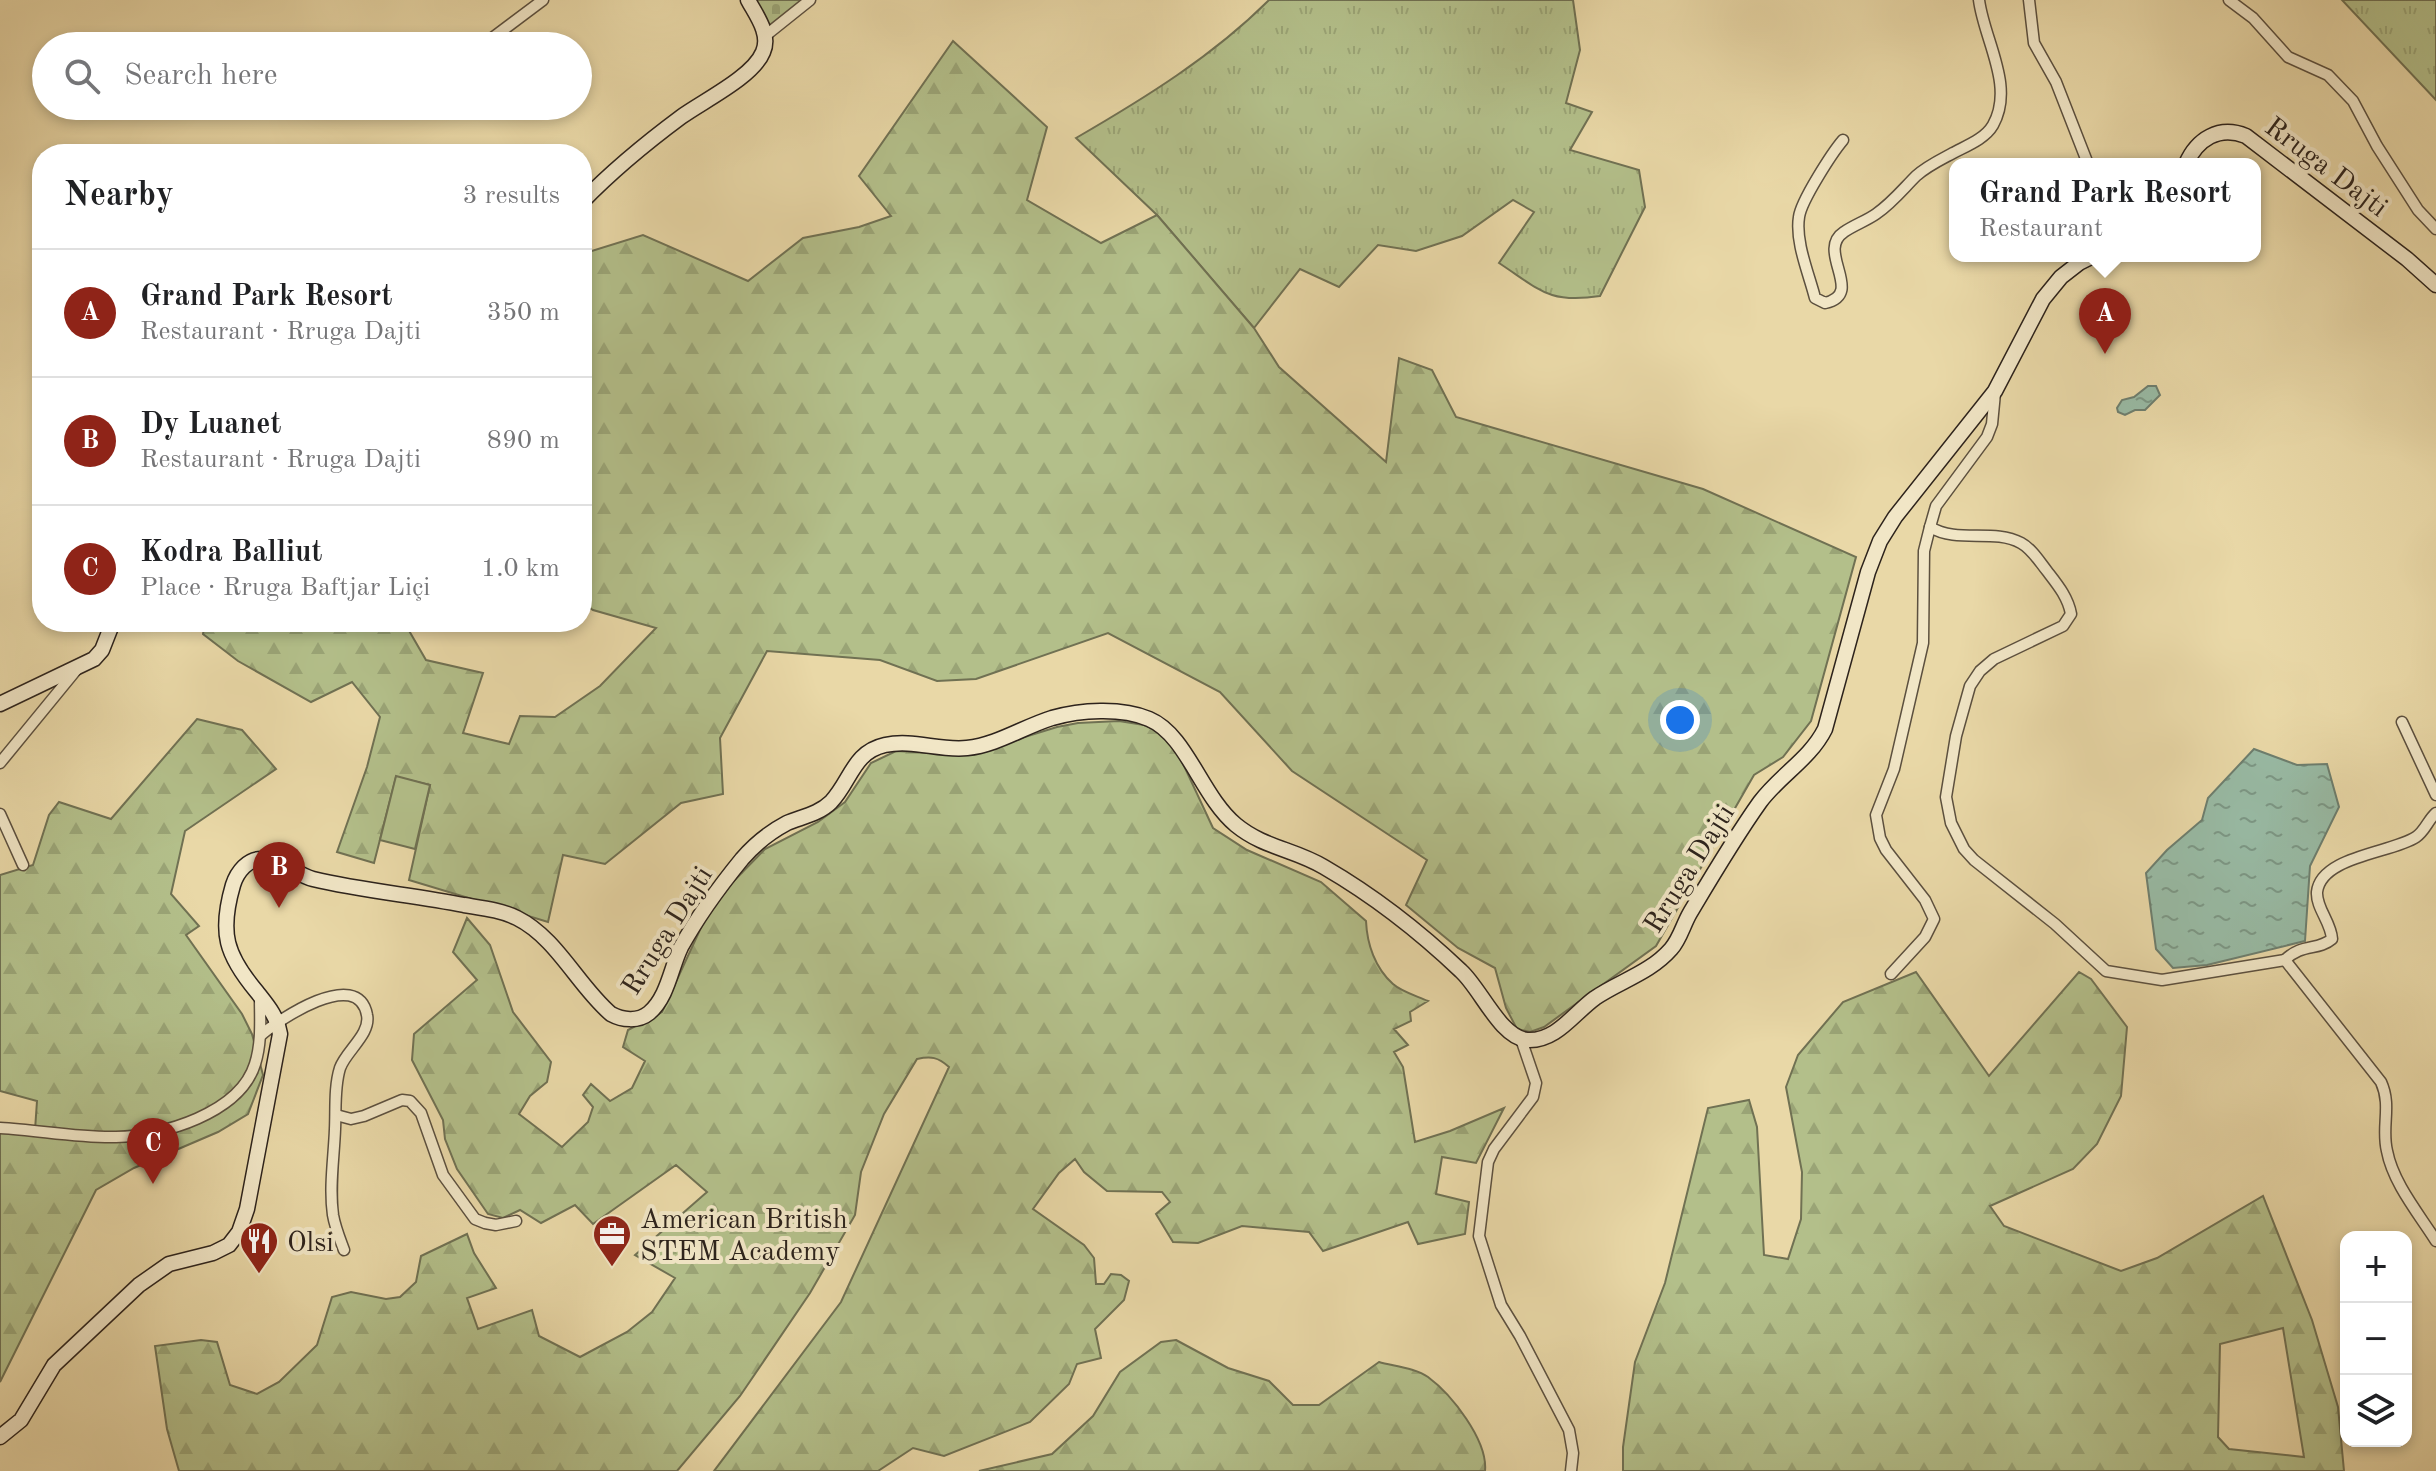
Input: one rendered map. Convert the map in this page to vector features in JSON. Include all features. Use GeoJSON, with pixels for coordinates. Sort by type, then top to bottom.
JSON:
{"type":"FeatureCollection","features":[{"type":"Feature","properties":{"kind":"main road"},"geometry":{"type":"LineString","coordinates":[[592,193],[669,126],[753,68],[764,52],[765,36],[748,0]]}},
{"type":"Feature","properties":{"kind":"main road","name":"Rruga Dajti"},"geometry":{"type":"LineString","coordinates":[[2189,158],[2194,148],[2209,137],[2227,132],[2246,136],[2407,259],[2436,285]]}},
{"type":"Feature","properties":{"kind":"main road","name":"Rruga Dajti"},"geometry":{"type":"LineString","coordinates":[[277,1021],[234,963],[228,946],[226,920],[236,876],[247,864],[261,858],[305,877],[336,885],[415,895],[515,916],[539,933],[611,1014],[619,1018],[644,1016],[658,1002],[680,950],[696,924],[744,857],[772,832],[830,803],[854,764],[872,749],[895,743],[966,748],[985,745],[1053,718],[1124,712],[1154,720],[1165,729],[1181,747],[1214,803],[1257,841],[1319,864],[1402,918],[1462,972],[1504,1028],[1521,1039],[1554,1034],[1596,998],[1645,971],[1672,947],[1706,886],[1764,797],[1794,770],[1819,741],[1825,729],[1868,572],[1880,541],[1895,517],[1995,391],[2043,299],[2061,277],[2081,262]]}},
{"type":"Feature","properties":{"kind":"main road"},"geometry":{"type":"LineString","coordinates":[[0,704],[94,659],[102,650],[109,632]]}},
{"type":"Feature","properties":{"kind":"main road"},"geometry":{"type":"LineString","coordinates":[[0,1437],[21,1420],[54,1365],[139,1285],[169,1264],[213,1253],[234,1240],[247,1209],[280,1034],[277,1021]]}},
{"type":"Feature","properties":{"kind":"street"},"geometry":{"type":"LineString","coordinates":[[500,32],[543,0]]}},
{"type":"Feature","properties":{"kind":"street"},"geometry":{"type":"LineString","coordinates":[[765,36],[810,0]]}},
{"type":"Feature","properties":{"kind":"street"},"geometry":{"type":"LineString","coordinates":[[1843,140],[1832,153],[1799,215],[1800,239],[1815,298],[1825,303],[1838,296],[1843,289],[1843,279],[1834,259],[1834,244],[1840,234],[1874,216],[1931,164],[1982,137],[1992,127],[2000,106],[2000,81],[1979,0]]}},
{"type":"Feature","properties":{"kind":"street"},"geometry":{"type":"LineString","coordinates":[[2029,0],[2034,43],[2062,94],[2086,158]]}},
{"type":"Feature","properties":{"kind":"street"},"geometry":{"type":"LineString","coordinates":[[2229,0],[2253,18],[2288,57],[2328,75],[2353,101],[2377,146],[2418,210],[2436,229]]}},
{"type":"Feature","properties":{"kind":"street"},"geometry":{"type":"LineString","coordinates":[[1891,974],[1925,937],[1934,919],[1925,900],[1886,850],[1880,838],[1876,815],[1894,769],[1923,643],[1923,563],[1930,527],[1936,506],[1987,437],[1992,424],[1995,391]]}},
{"type":"Feature","properties":{"kind":"street"},"geometry":{"type":"LineString","coordinates":[[1930,527],[1943,535],[2004,538],[2021,543],[2033,552],[2062,591],[2071,614],[2063,626],[1994,659],[1980,671],[1970,686],[1956,736],[1946,797],[1951,823],[1964,849],[1974,860],[2055,924],[2106,971],[2162,980],[2285,960],[2303,947],[2326,944],[2332,939],[2332,931],[2317,890],[2327,873],[2345,863],[2417,837],[2436,813]]}},
{"type":"Feature","properties":{"kind":"street"},"geometry":{"type":"LineString","coordinates":[[0,763],[79,667]]}},
{"type":"Feature","properties":{"kind":"street"},"geometry":{"type":"LineString","coordinates":[[2402,722],[2436,795]]}},
{"type":"Feature","properties":{"kind":"street"},"geometry":{"type":"LineString","coordinates":[[0,814],[23,865]]}},
{"type":"Feature","properties":{"kind":"street"},"geometry":{"type":"LineString","coordinates":[[2285,960],[2381,1082],[2388,1106],[2387,1153],[2397,1176],[2436,1241]]}},
{"type":"Feature","properties":{"kind":"street"},"geometry":{"type":"LineString","coordinates":[[260,1036],[277,1021],[334,994],[349,995],[365,1008],[368,1016],[366,1029],[340,1067],[336,1091],[332,1212],[344,1250]]}},
{"type":"Feature","properties":{"kind":"street"},"geometry":{"type":"LineString","coordinates":[[0,1128],[118,1137],[167,1129],[212,1112],[239,1093],[255,1066],[260,1036],[260,996]]}},
{"type":"Feature","properties":{"kind":"street"},"geometry":{"type":"LineString","coordinates":[[1521,1039],[1536,1083],[1533,1097],[1494,1149],[1488,1162],[1479,1236],[1501,1305],[1569,1430],[1573,1453],[1571,1471]]}},
{"type":"Feature","properties":{"kind":"street"},"geometry":{"type":"LineString","coordinates":[[336,1115],[351,1119],[402,1100],[410,1101],[421,1113],[443,1175],[475,1219],[496,1225],[516,1221]]}},
{"type":"Feature","properties":{"kind":"green space"},"geometry":{"type":"Polygon","coordinates":[[[755,0],[810,0],[770,27],[755,0]]]}},
{"type":"Feature","properties":{"kind":"green space"},"geometry":{"type":"Polygon","coordinates":[[[1269,0],[1573,0],[1580,50],[1566,103],[1592,112],[1570,150],[1639,170],[1645,207],[1600,296],[1568,298],[1546,293],[1499,263],[1534,212],[1513,200],[1462,236],[1416,251],[1378,245],[1339,287],[1300,269],[1254,328],[1157,215],[1076,138],[1177,75],[1225,40],[1269,0]]]}},
{"type":"Feature","properties":{"kind":"green space"},"geometry":{"type":"Polygon","coordinates":[[[2342,0],[2436,0],[2436,100],[2342,0]]]}},
{"type":"Feature","properties":{"kind":"green space"},"geometry":{"type":"Polygon","coordinates":[[[953,41],[1047,127],[1027,200],[1101,243],[1157,215],[1254,328],[1279,367],[1386,462],[1399,358],[1432,370],[1456,417],[1703,489],[1856,557],[1811,721],[1783,757],[1754,775],[1656,946],[1544,1027],[1530,1032],[1517,1029],[1506,1008],[1495,968],[1458,948],[1406,905],[1427,860],[1292,771],[1220,692],[1108,633],[976,679],[937,681],[880,660],[767,651],[720,738],[723,794],[681,803],[605,864],[563,855],[548,922],[409,880],[430,785],[396,777],[374,863],[337,852],[367,767],[380,717],[352,682],[311,702],[238,661],[203,632],[410,632],[426,660],[483,673],[463,733],[509,744],[520,716],[555,717],[600,686],[656,628],[592,609],[592,251],[643,235],[748,281],[803,238],[859,227],[891,216],[859,176],[953,41]]]}},
{"type":"Feature","properties":{"kind":"green space"},"geometry":{"type":"Polygon","coordinates":[[[197,719],[242,730],[276,769],[185,831],[171,894],[199,926],[186,935],[242,1014],[252,1034],[263,1075],[248,1114],[218,1132],[134,1168],[96,1190],[0,1382],[0,1128],[35,1130],[37,1101],[0,1091],[0,875],[33,865],[49,815],[59,802],[111,819],[197,719]]]}},
{"type":"Feature","properties":{"kind":"green space"},"geometry":{"type":"Polygon","coordinates":[[[1119,721],[1159,731],[1178,753],[1213,828],[1247,850],[1321,882],[1366,921],[1373,955],[1387,978],[1401,989],[1428,1001],[1410,1012],[1411,1021],[1394,1029],[1408,1045],[1394,1052],[1403,1067],[1415,1142],[1504,1108],[1476,1163],[1442,1157],[1436,1194],[1469,1202],[1465,1234],[1418,1244],[1408,1222],[1323,1251],[1309,1232],[1242,1226],[1198,1243],[1173,1242],[1156,1214],[1170,1202],[1162,1192],[1107,1191],[1084,1172],[1075,1159],[1059,1173],[1033,1209],[1084,1245],[1094,1258],[1096,1284],[1104,1284],[1111,1274],[1121,1275],[1129,1281],[1124,1300],[1095,1329],[1101,1358],[1077,1364],[1069,1384],[1030,1422],[944,1456],[913,1448],[878,1471],[714,1471],[841,1302],[949,1067],[938,1059],[922,1058],[917,1059],[884,1114],[861,1172],[855,1215],[810,1293],[740,1396],[677,1471],[179,1471],[167,1429],[155,1346],[201,1340],[217,1342],[230,1385],[257,1394],[279,1382],[317,1345],[332,1297],[351,1292],[386,1299],[400,1297],[416,1282],[421,1256],[467,1234],[474,1253],[496,1288],[467,1298],[478,1329],[532,1310],[539,1336],[580,1357],[627,1332],[652,1312],[675,1278],[635,1255],[707,1192],[676,1165],[593,1224],[575,1205],[541,1223],[520,1210],[503,1218],[488,1214],[457,1169],[445,1139],[443,1120],[412,1060],[414,1034],[477,980],[453,952],[467,918],[490,945],[513,1012],[551,1062],[547,1082],[530,1096],[519,1114],[562,1147],[588,1122],[593,1107],[583,1095],[591,1084],[610,1101],[632,1088],[645,1061],[623,1047],[628,1030],[662,1012],[705,919],[726,889],[765,849],[818,822],[845,802],[871,763],[896,751],[953,754],[979,751],[1057,727],[1119,721]]]}},
{"type":"Feature","properties":{"kind":"green space"},"geometry":{"type":"Polygon","coordinates":[[[396,776],[430,785],[415,849],[380,840],[396,776]]]}},
{"type":"Feature","properties":{"kind":"green space"},"geometry":{"type":"Polygon","coordinates":[[[1916,972],[1989,1076],[2079,972],[2091,979],[2127,1027],[2121,1096],[2097,1144],[2073,1169],[1990,1206],[2004,1226],[2121,1271],[2157,1258],[2263,1196],[2312,1320],[2338,1407],[2344,1471],[1623,1471],[1623,1447],[1635,1362],[1665,1283],[1708,1108],[1749,1100],[1757,1127],[1764,1255],[1788,1259],[1801,1219],[1802,1172],[1786,1087],[1798,1055],[1843,1002],[1916,972]],[[2283,1328],[2220,1344],[2218,1437],[2229,1449],[2304,1457],[2283,1328]]]}},
{"type":"Feature","properties":{"kind":"green space"},"geometry":{"type":"Polygon","coordinates":[[[1176,1340],[1228,1368],[1269,1381],[1293,1405],[1319,1405],[1379,1362],[1417,1371],[1437,1385],[1466,1419],[1481,1446],[1485,1471],[979,1471],[1052,1454],[1093,1416],[1120,1372],[1161,1342],[1176,1340]]]}},
{"type":"Feature","properties":{"kind":"water"},"geometry":{"type":"Polygon","coordinates":[[[2148,386],[2156,386],[2160,395],[2145,410],[2135,410],[2125,415],[2118,412],[2122,400],[2134,397],[2148,386]]]}},
{"type":"Feature","properties":{"kind":"water"},"geometry":{"type":"Polygon","coordinates":[[[2254,749],[2297,765],[2327,764],[2339,807],[2310,866],[2305,941],[2207,965],[2173,968],[2156,949],[2146,873],[2202,820],[2208,798],[2254,749]]]}},
{"type":"Feature","properties":{"kind":"place","name":"Grand Park Resort"},"geometry":{"type":"Point","coordinates":[2105,354]}},
{"type":"Feature","properties":{"kind":"place","name":"Dy Luanet"},"geometry":{"type":"Point","coordinates":[279,908]}},
{"type":"Feature","properties":{"kind":"place","name":"Kodra Balliut"},"geometry":{"type":"Point","coordinates":[153,1184]}},
{"type":"Feature","properties":{"kind":"place","name":"American British STEM Academy"},"geometry":{"type":"Point","coordinates":[612,1268]}},
{"type":"Feature","properties":{"kind":"place","name":"Olsi"},"geometry":{"type":"Point","coordinates":[259,1275]}}]}
